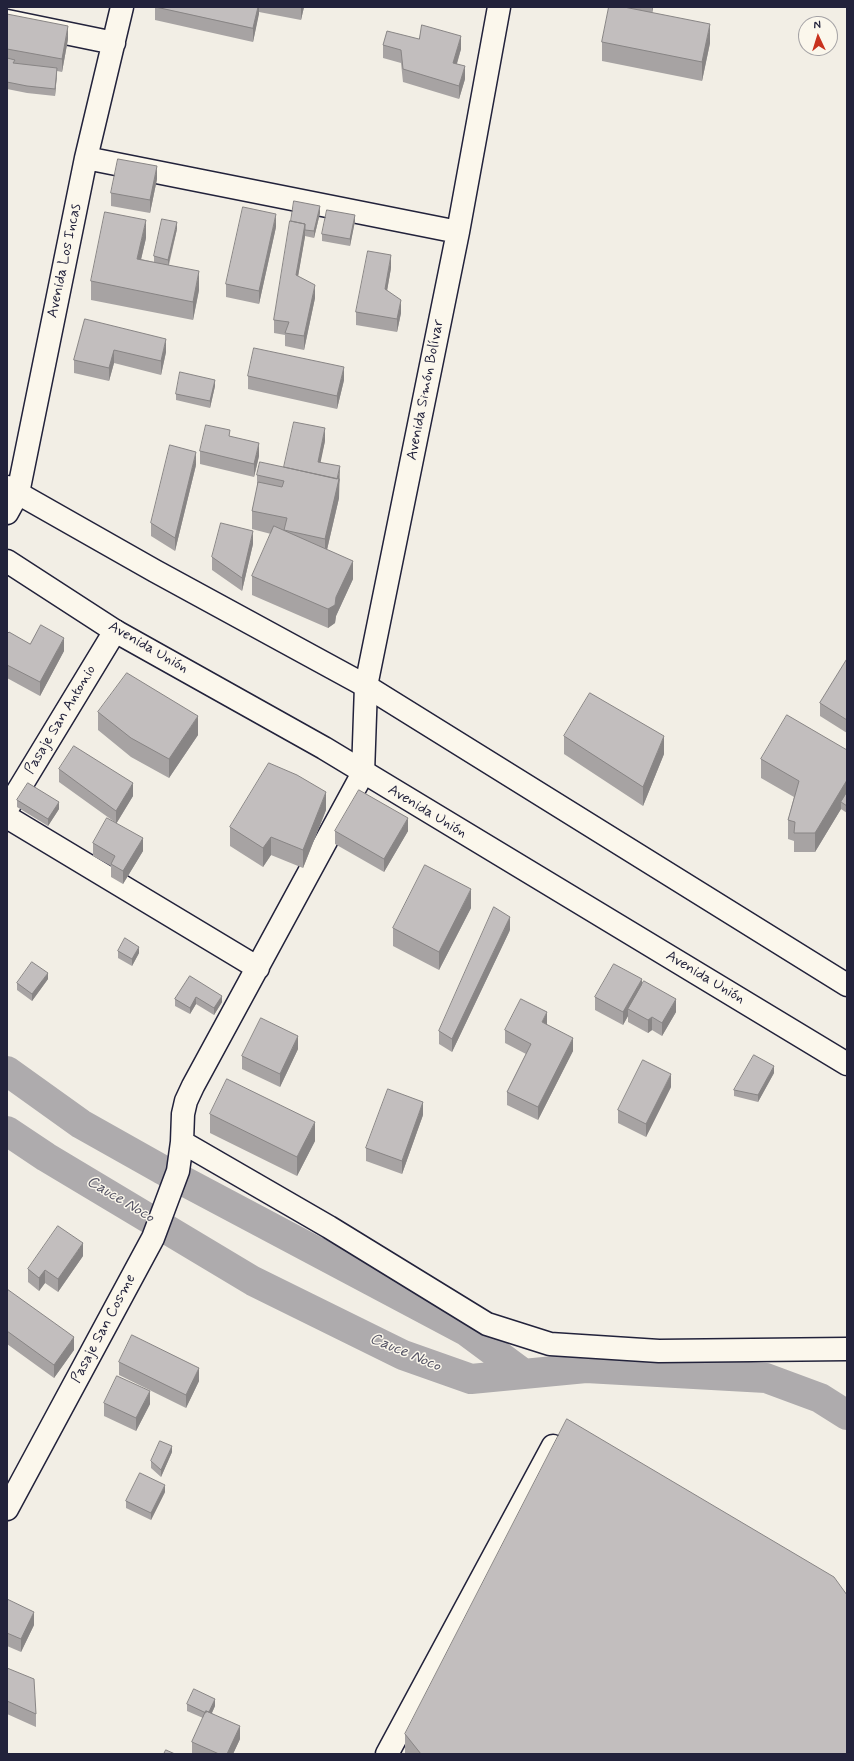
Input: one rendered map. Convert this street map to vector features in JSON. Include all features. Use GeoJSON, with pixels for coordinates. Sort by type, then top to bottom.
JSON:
{"type":"FeatureCollection","features":[{"type":"Feature","properties":{"kind":"street","name":"Avenida Los Incas"},"geometry":{"type":"LineString","coordinates":[[7,513],[86,158],[122,7]]}},
{"type":"Feature","properties":{"kind":"street","name":"Avenida Simón Bolívar"},"geometry":{"type":"LineString","coordinates":[[363,773],[366,686],[458,232],[499,7]]}},
{"type":"Feature","properties":{"kind":"street"},"geometry":{"type":"LineString","coordinates":[[7,21],[114,43]]}},
{"type":"Feature","properties":{"kind":"street"},"geometry":{"type":"LineString","coordinates":[[86,158],[458,232]]}},
{"type":"Feature","properties":{"kind":"street"},"geometry":{"type":"LineString","coordinates":[[13,490],[155,571],[366,686],[847,986]]}},
{"type":"Feature","properties":{"kind":"street","name":"Avenida Unión"},"geometry":{"type":"LineString","coordinates":[[7,561],[115,631],[324,748],[363,773],[847,1064]]}},
{"type":"Feature","properties":{"kind":"street","name":"Pasaje San Antonio"},"geometry":{"type":"LineString","coordinates":[[7,809],[115,631]]}},
{"type":"Feature","properties":{"kind":"street","name":"Pasaje San Cosme"},"geometry":{"type":"LineString","coordinates":[[7,1510],[153,1238],[178,1171],[186,1101],[193,1086],[363,773]]}},
{"type":"Feature","properties":{"kind":"street"},"geometry":{"type":"LineString","coordinates":[[7,817],[258,968]]}},
{"type":"Feature","properties":{"kind":"street"},"geometry":{"type":"LineString","coordinates":[[182,1142],[329,1227],[487,1324],[550,1344],[659,1351],[847,1349]]}},
{"type":"Feature","properties":{"kind":"street"},"geometry":{"type":"LineString","coordinates":[[387,1754],[554,1446]]}},
{"type":"Feature","properties":{"kind":"building"},"geometry":{"type":"Polygon","coordinates":[[[156,7],[258,7],[253,28],[156,7]]]}},
{"type":"Feature","properties":{"kind":"building"},"geometry":{"type":"Polygon","coordinates":[[[609,7],[624,7],[710,24],[702,62],[602,42],[609,7]]]}},
{"type":"Feature","properties":{"kind":"building"},"geometry":{"type":"Polygon","coordinates":[[[7,14],[68,26],[62,59],[7,49],[7,14]]]}},
{"type":"Feature","properties":{"kind":"building"},"geometry":{"type":"Polygon","coordinates":[[[422,25],[461,36],[453,63],[465,66],[459,86],[403,69],[401,50],[383,45],[387,31],[419,39],[422,25]]]}},
{"type":"Feature","properties":{"kind":"building"},"geometry":{"type":"Polygon","coordinates":[[[7,58],[15,60],[13,63],[57,68],[55,89],[7,82],[7,58]]]}},
{"type":"Feature","properties":{"kind":"building"},"geometry":{"type":"Polygon","coordinates":[[[118,159],[157,166],[150,200],[111,193],[118,159]]]}},
{"type":"Feature","properties":{"kind":"building"},"geometry":{"type":"Polygon","coordinates":[[[294,201],[320,206],[314,231],[305,230],[305,224],[291,221],[294,201]]]}},
{"type":"Feature","properties":{"kind":"building"},"geometry":{"type":"Polygon","coordinates":[[[243,207],[276,214],[259,291],[226,284],[243,207]]]}},
{"type":"Feature","properties":{"kind":"building"},"geometry":{"type":"Polygon","coordinates":[[[327,210],[355,215],[350,239],[322,234],[327,210]]]}},
{"type":"Feature","properties":{"kind":"building"},"geometry":{"type":"Polygon","coordinates":[[[105,212],[146,220],[137,259],[199,271],[193,302],[91,281],[105,212]]]}},
{"type":"Feature","properties":{"kind":"building"},"geometry":{"type":"Polygon","coordinates":[[[162,219],[177,222],[168,260],[154,256],[162,219]]]}},
{"type":"Feature","properties":{"kind":"building"},"geometry":{"type":"Polygon","coordinates":[[[290,221],[305,224],[296,275],[315,285],[304,336],[285,333],[289,322],[274,320],[290,221]]]}},
{"type":"Feature","properties":{"kind":"building"},"geometry":{"type":"Polygon","coordinates":[[[368,251],[391,255],[385,289],[401,300],[397,319],[356,312],[368,251]]]}},
{"type":"Feature","properties":{"kind":"building"},"geometry":{"type":"Polygon","coordinates":[[[85,319],[166,339],[161,361],[114,350],[109,368],[74,360],[85,319]]]}},
{"type":"Feature","properties":{"kind":"building"},"geometry":{"type":"Polygon","coordinates":[[[254,348],[344,367],[337,396],[248,376],[254,348]]]}},
{"type":"Feature","properties":{"kind":"building"},"geometry":{"type":"Polygon","coordinates":[[[180,372],[215,380],[210,401],[176,394],[180,372]]]}},
{"type":"Feature","properties":{"kind":"building"},"geometry":{"type":"Polygon","coordinates":[[[294,422],[325,428],[318,462],[340,466],[337,479],[284,467],[294,422]]]}},
{"type":"Feature","properties":{"kind":"building"},"geometry":{"type":"Polygon","coordinates":[[[206,425],[230,430],[229,436],[259,443],[254,464],[200,451],[206,425]]]}},
{"type":"Feature","properties":{"kind":"building"},"geometry":{"type":"Polygon","coordinates":[[[170,445],[196,452],[175,538],[151,523],[170,445]]]}},
{"type":"Feature","properties":{"kind":"building"},"geometry":{"type":"Polygon","coordinates":[[[260,462],[339,479],[325,539],[284,530],[287,518],[252,511],[258,482],[282,487],[284,481],[257,475],[260,462]]]}},
{"type":"Feature","properties":{"kind":"building"},"geometry":{"type":"Polygon","coordinates":[[[221,523],[253,531],[242,578],[212,557],[221,523]]]}},
{"type":"Feature","properties":{"kind":"building"},"geometry":{"type":"Polygon","coordinates":[[[274,526],[353,561],[336,597],[335,605],[328,609],[252,576],[274,526]]]}},
{"type":"Feature","properties":{"kind":"building"},"geometry":{"type":"Polygon","coordinates":[[[41,625],[64,638],[40,682],[7,665],[7,634],[9,632],[30,644],[41,625]]]}},
{"type":"Feature","properties":{"kind":"building"},"geometry":{"type":"Polygon","coordinates":[[[847,659],[847,720],[820,703],[847,659]]]}},
{"type":"Feature","properties":{"kind":"building"},"geometry":{"type":"Polygon","coordinates":[[[127,673],[198,716],[169,759],[131,738],[98,712],[127,673]]]}},
{"type":"Feature","properties":{"kind":"building"},"geometry":{"type":"Polygon","coordinates":[[[590,693],[664,736],[643,787],[564,736],[590,693]]]}},
{"type":"Feature","properties":{"kind":"building"},"geometry":{"type":"Polygon","coordinates":[[[787,715],[847,750],[847,780],[815,833],[794,833],[795,822],[788,820],[799,781],[761,759],[787,715]]]}},
{"type":"Feature","properties":{"kind":"building"},"geometry":{"type":"Polygon","coordinates":[[[74,746],[133,783],[116,811],[59,769],[74,746]]]}},
{"type":"Feature","properties":{"kind":"building"},"geometry":{"type":"Polygon","coordinates":[[[269,763],[297,775],[326,792],[303,850],[271,837],[263,848],[230,827],[269,763]]]}},
{"type":"Feature","properties":{"kind":"building"},"geometry":{"type":"Polygon","coordinates":[[[28,783],[59,802],[48,819],[17,800],[28,783]]]}},
{"type":"Feature","properties":{"kind":"building"},"geometry":{"type":"Polygon","coordinates":[[[359,790],[408,818],[384,859],[335,831],[359,790]]]}},
{"type":"Feature","properties":{"kind":"building"},"geometry":{"type":"Polygon","coordinates":[[[847,792],[847,806],[841,802],[847,792]]]}},
{"type":"Feature","properties":{"kind":"building"},"geometry":{"type":"Polygon","coordinates":[[[107,818],[143,838],[123,871],[111,864],[115,856],[93,843],[107,818]]]}},
{"type":"Feature","properties":{"kind":"building"},"geometry":{"type":"Polygon","coordinates":[[[425,865],[471,889],[439,952],[393,928],[425,865]]]}},
{"type":"Feature","properties":{"kind":"building"},"geometry":{"type":"Polygon","coordinates":[[[494,907],[510,917],[452,1039],[439,1031],[494,907]]]}},
{"type":"Feature","properties":{"kind":"building"},"geometry":{"type":"Polygon","coordinates":[[[125,938],[139,947],[132,959],[118,951],[125,938]]]}},
{"type":"Feature","properties":{"kind":"building"},"geometry":{"type":"Polygon","coordinates":[[[32,962],[48,973],[32,994],[17,983],[32,962]]]}},
{"type":"Feature","properties":{"kind":"building"},"geometry":{"type":"Polygon","coordinates":[[[614,964],[642,979],[623,1012],[595,997],[614,964]]]}},
{"type":"Feature","properties":{"kind":"building"},"geometry":{"type":"Polygon","coordinates":[[[190,976],[222,996],[214,1008],[196,997],[190,1008],[175,999],[190,976]]]}},
{"type":"Feature","properties":{"kind":"building"},"geometry":{"type":"Polygon","coordinates":[[[644,981],[676,999],[662,1023],[652,1017],[648,1020],[628,1009],[644,981]]]}},
{"type":"Feature","properties":{"kind":"building"},"geometry":{"type":"Polygon","coordinates":[[[521,999],[547,1012],[542,1022],[573,1038],[538,1107],[507,1092],[531,1044],[505,1030],[521,999]]]}},
{"type":"Feature","properties":{"kind":"building"},"geometry":{"type":"Polygon","coordinates":[[[261,1018],[298,1036],[280,1074],[242,1056],[261,1018]]]}},
{"type":"Feature","properties":{"kind":"building"},"geometry":{"type":"Polygon","coordinates":[[[754,1055],[774,1066],[758,1095],[734,1090],[754,1055]]]}},
{"type":"Feature","properties":{"kind":"building"},"geometry":{"type":"Polygon","coordinates":[[[643,1060],[671,1074],[646,1124],[618,1110],[643,1060]]]}},
{"type":"Feature","properties":{"kind":"building"},"geometry":{"type":"Polygon","coordinates":[[[227,1079],[315,1122],[297,1157],[210,1114],[227,1079]]]}},
{"type":"Feature","properties":{"kind":"building"},"geometry":{"type":"Polygon","coordinates":[[[388,1089],[423,1102],[402,1161],[366,1148],[388,1089]]]}},
{"type":"Feature","properties":{"kind":"building"},"geometry":{"type":"Polygon","coordinates":[[[58,1226],[83,1243],[58,1279],[45,1270],[39,1278],[28,1269],[58,1226]]]}},
{"type":"Feature","properties":{"kind":"building"},"geometry":{"type":"Polygon","coordinates":[[[7,1289],[74,1337],[54,1365],[7,1331],[7,1289]]]}},
{"type":"Feature","properties":{"kind":"building"},"geometry":{"type":"Polygon","coordinates":[[[132,1335],[199,1368],[186,1395],[119,1362],[132,1335]]]}},
{"type":"Feature","properties":{"kind":"building"},"geometry":{"type":"Polygon","coordinates":[[[117,1376],[150,1391],[136,1418],[104,1403],[117,1376]]]}},
{"type":"Feature","properties":{"kind":"building"},"geometry":{"type":"Polygon","coordinates":[[[567,1419],[834,1577],[847,1595],[847,1754],[421,1754],[405,1734],[567,1419]]]}},
{"type":"Feature","properties":{"kind":"building"},"geometry":{"type":"Polygon","coordinates":[[[160,1441],[172,1446],[161,1470],[151,1461],[160,1441]]]}},
{"type":"Feature","properties":{"kind":"building"},"geometry":{"type":"Polygon","coordinates":[[[140,1473],[165,1485],[151,1513],[126,1501],[140,1473]]]}},
{"type":"Feature","properties":{"kind":"building"},"geometry":{"type":"Polygon","coordinates":[[[7,1599],[34,1612],[21,1639],[7,1633],[7,1599]]]}},
{"type":"Feature","properties":{"kind":"building"},"geometry":{"type":"Polygon","coordinates":[[[7,1668],[34,1679],[36,1714],[7,1701],[7,1668]]]}},
{"type":"Feature","properties":{"kind":"building"},"geometry":{"type":"Polygon","coordinates":[[[194,1689],[215,1699],[209,1712],[206,1711],[206,1713],[187,1704],[194,1689]]]}},
{"type":"Feature","properties":{"kind":"building"},"geometry":{"type":"Polygon","coordinates":[[[206,1711],[240,1726],[227,1754],[219,1754],[192,1742],[206,1711]]]}},
{"type":"Feature","properties":{"kind":"building"},"geometry":{"type":"Polygon","coordinates":[[[166,1750],[175,1754],[164,1754],[166,1750]]]}},
{"type":"Feature","properties":{"kind":"waterway"},"geometry":{"type":"LineString","coordinates":[[7,1071],[81,1124],[161,1169],[466,1331],[524,1374]]}},
{"type":"Feature","properties":{"kind":"waterway","name":"Cauce Noco"},"geometry":{"type":"LineString","coordinates":[[7,1131],[46,1157],[253,1281],[403,1355],[471,1379],[586,1368],[766,1378],[820,1398],[847,1415]]}}]}
